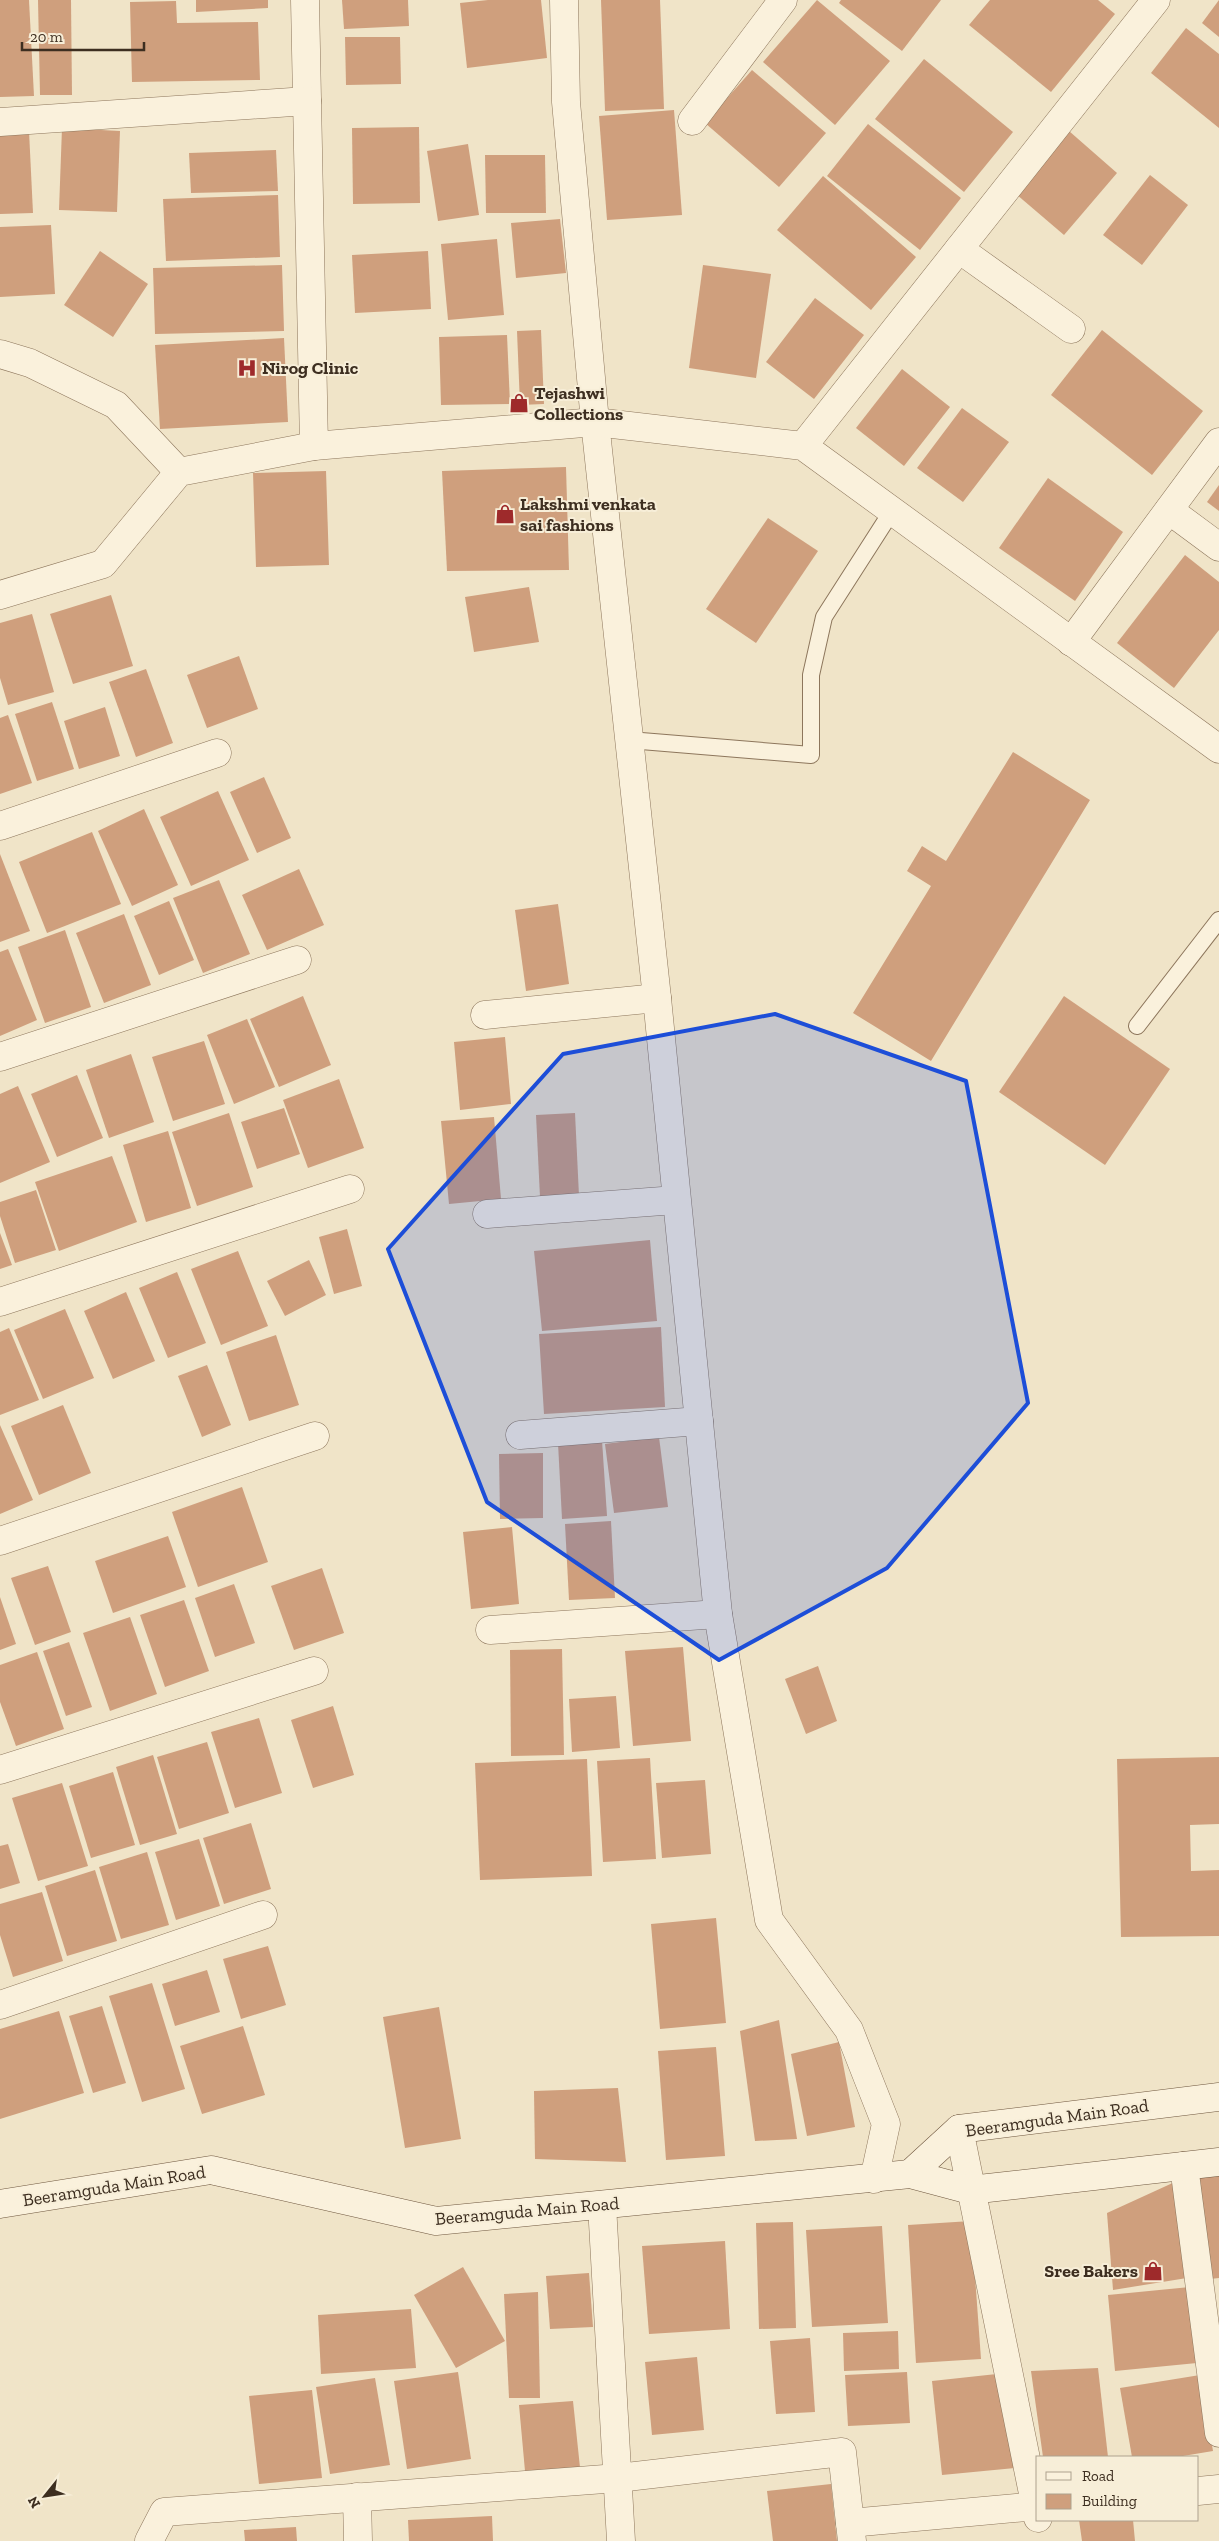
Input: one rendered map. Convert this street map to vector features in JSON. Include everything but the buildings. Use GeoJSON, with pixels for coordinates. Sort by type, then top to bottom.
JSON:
{"type":"FeatureCollection","features":[{"type":"Feature","properties":{"kind":"street"},"geometry":{"type":"LineString","coordinates":[[305,0],[314,446]]}},
{"type":"Feature","properties":{"kind":"street"},"geometry":{"type":"LineString","coordinates":[[564,0],[566,102],[595,422],[657,998],[718,1614],[769,1920],[849,2030],[886,2124],[874,2179]]}},
{"type":"Feature","properties":{"kind":"street"},"geometry":{"type":"LineString","coordinates":[[692,121],[783,0]]}},
{"type":"Feature","properties":{"kind":"street"},"geometry":{"type":"LineString","coordinates":[[803,446],[1156,0]]}},
{"type":"Feature","properties":{"kind":"street"},"geometry":{"type":"LineString","coordinates":[[0,122],[307,101]]}},
{"type":"Feature","properties":{"kind":"street"},"geometry":{"type":"LineString","coordinates":[[959,249],[1071,329]]}},
{"type":"Feature","properties":{"kind":"street"},"geometry":{"type":"LineString","coordinates":[[0,354],[30,363],[116,405],[179,472]]}},
{"type":"Feature","properties":{"kind":"street"},"geometry":{"type":"LineString","coordinates":[[0,595],[103,564],[179,472],[314,446],[595,422],[803,446],[1219,749]]}},
{"type":"Feature","properties":{"kind":"street"},"geometry":{"type":"LineString","coordinates":[[1071,642],[1219,442]]}},
{"type":"Feature","properties":{"kind":"street"},"geometry":{"type":"LineString","coordinates":[[1169,510],[1219,548]]}},
{"type":"Feature","properties":{"kind":"street"},"geometry":{"type":"LineString","coordinates":[[0,826],[217,753]]}},
{"type":"Feature","properties":{"kind":"street"},"geometry":{"type":"LineString","coordinates":[[0,1057],[298,960]]}},
{"type":"Feature","properties":{"kind":"street"},"geometry":{"type":"LineString","coordinates":[[485,1015],[657,998]]}},
{"type":"Feature","properties":{"kind":"street"},"geometry":{"type":"LineString","coordinates":[[0,1302],[350,1189]]}},
{"type":"Feature","properties":{"kind":"street"},"geometry":{"type":"LineString","coordinates":[[486,1214],[676,1200]]}},
{"type":"Feature","properties":{"kind":"street"},"geometry":{"type":"LineString","coordinates":[[520,1435],[699,1421]]}},
{"type":"Feature","properties":{"kind":"street"},"geometry":{"type":"LineString","coordinates":[[0,1541],[315,1436]]}},
{"type":"Feature","properties":{"kind":"street"},"geometry":{"type":"LineString","coordinates":[[490,1630],[718,1614]]}},
{"type":"Feature","properties":{"kind":"street"},"geometry":{"type":"LineString","coordinates":[[0,1770],[314,1671]]}},
{"type":"Feature","properties":{"kind":"street"},"geometry":{"type":"LineString","coordinates":[[0,2005],[263,1915]]}},
{"type":"Feature","properties":{"kind":"street","name":"Beeramguda Main Road"},"geometry":{"type":"LineString","coordinates":[[910,2174],[959,2130],[1219,2097]]}},
{"type":"Feature","properties":{"kind":"street"},"geometry":{"type":"LineString","coordinates":[[959,2130],[1036,2508]]}},
{"type":"Feature","properties":{"kind":"street","name":"Beeramguda Main Road"},"geometry":{"type":"LineString","coordinates":[[0,2204],[211,2170],[436,2221],[910,2174],[970,2190],[1219,2162]]}},
{"type":"Feature","properties":{"kind":"street"},"geometry":{"type":"LineString","coordinates":[[1184,2166],[1219,2433]]}},
{"type":"Feature","properties":{"kind":"street"},"geometry":{"type":"LineString","coordinates":[[602,2205],[621,2541]]}},
{"type":"Feature","properties":{"kind":"street"},"geometry":{"type":"LineString","coordinates":[[149,2541],[164,2512],[618,2478],[842,2452],[851,2532],[1036,2513]]}},
{"type":"Feature","properties":{"kind":"street"},"geometry":{"type":"LineString","coordinates":[[1199,2491],[1219,2489]]}},
{"type":"Feature","properties":{"kind":"street"},"geometry":{"type":"LineString","coordinates":[[357,2497],[358,2541]]}},
{"type":"Feature","properties":{"kind":"street"},"geometry":{"type":"LineString","coordinates":[[1038,2521],[1042,2541]]}},
{"type":"Feature","properties":{"kind":"lane"},"geometry":{"type":"LineString","coordinates":[[629,740],[811,756],[811,675],[824,618],[892,511]]}},
{"type":"Feature","properties":{"kind":"lane"},"geometry":{"type":"LineString","coordinates":[[1137,1026],[1219,920]]}},
{"type":"Feature","properties":{"kind":"highlighted area"},"geometry":{"type":"Polygon","coordinates":[[[775,1014],[966,1081],[1028,1403],[887,1568],[719,1660],[487,1502],[388,1249],[563,1054],[775,1014]]]}},
{"type":"Feature","properties":{"kind":"place","name":"Nirog Clinic"},"geometry":{"type":"Point","coordinates":[247,368]}},
{"type":"Feature","properties":{"kind":"place","name":"Tejashwi Collections"},"geometry":{"type":"Point","coordinates":[519,403]}},
{"type":"Feature","properties":{"kind":"place","name":"Lakshmi venkata sai fashions"},"geometry":{"type":"Point","coordinates":[505,514]}},
{"type":"Feature","properties":{"kind":"place","name":"Sree Bakers"},"geometry":{"type":"Point","coordinates":[1153,2271]}}]}
